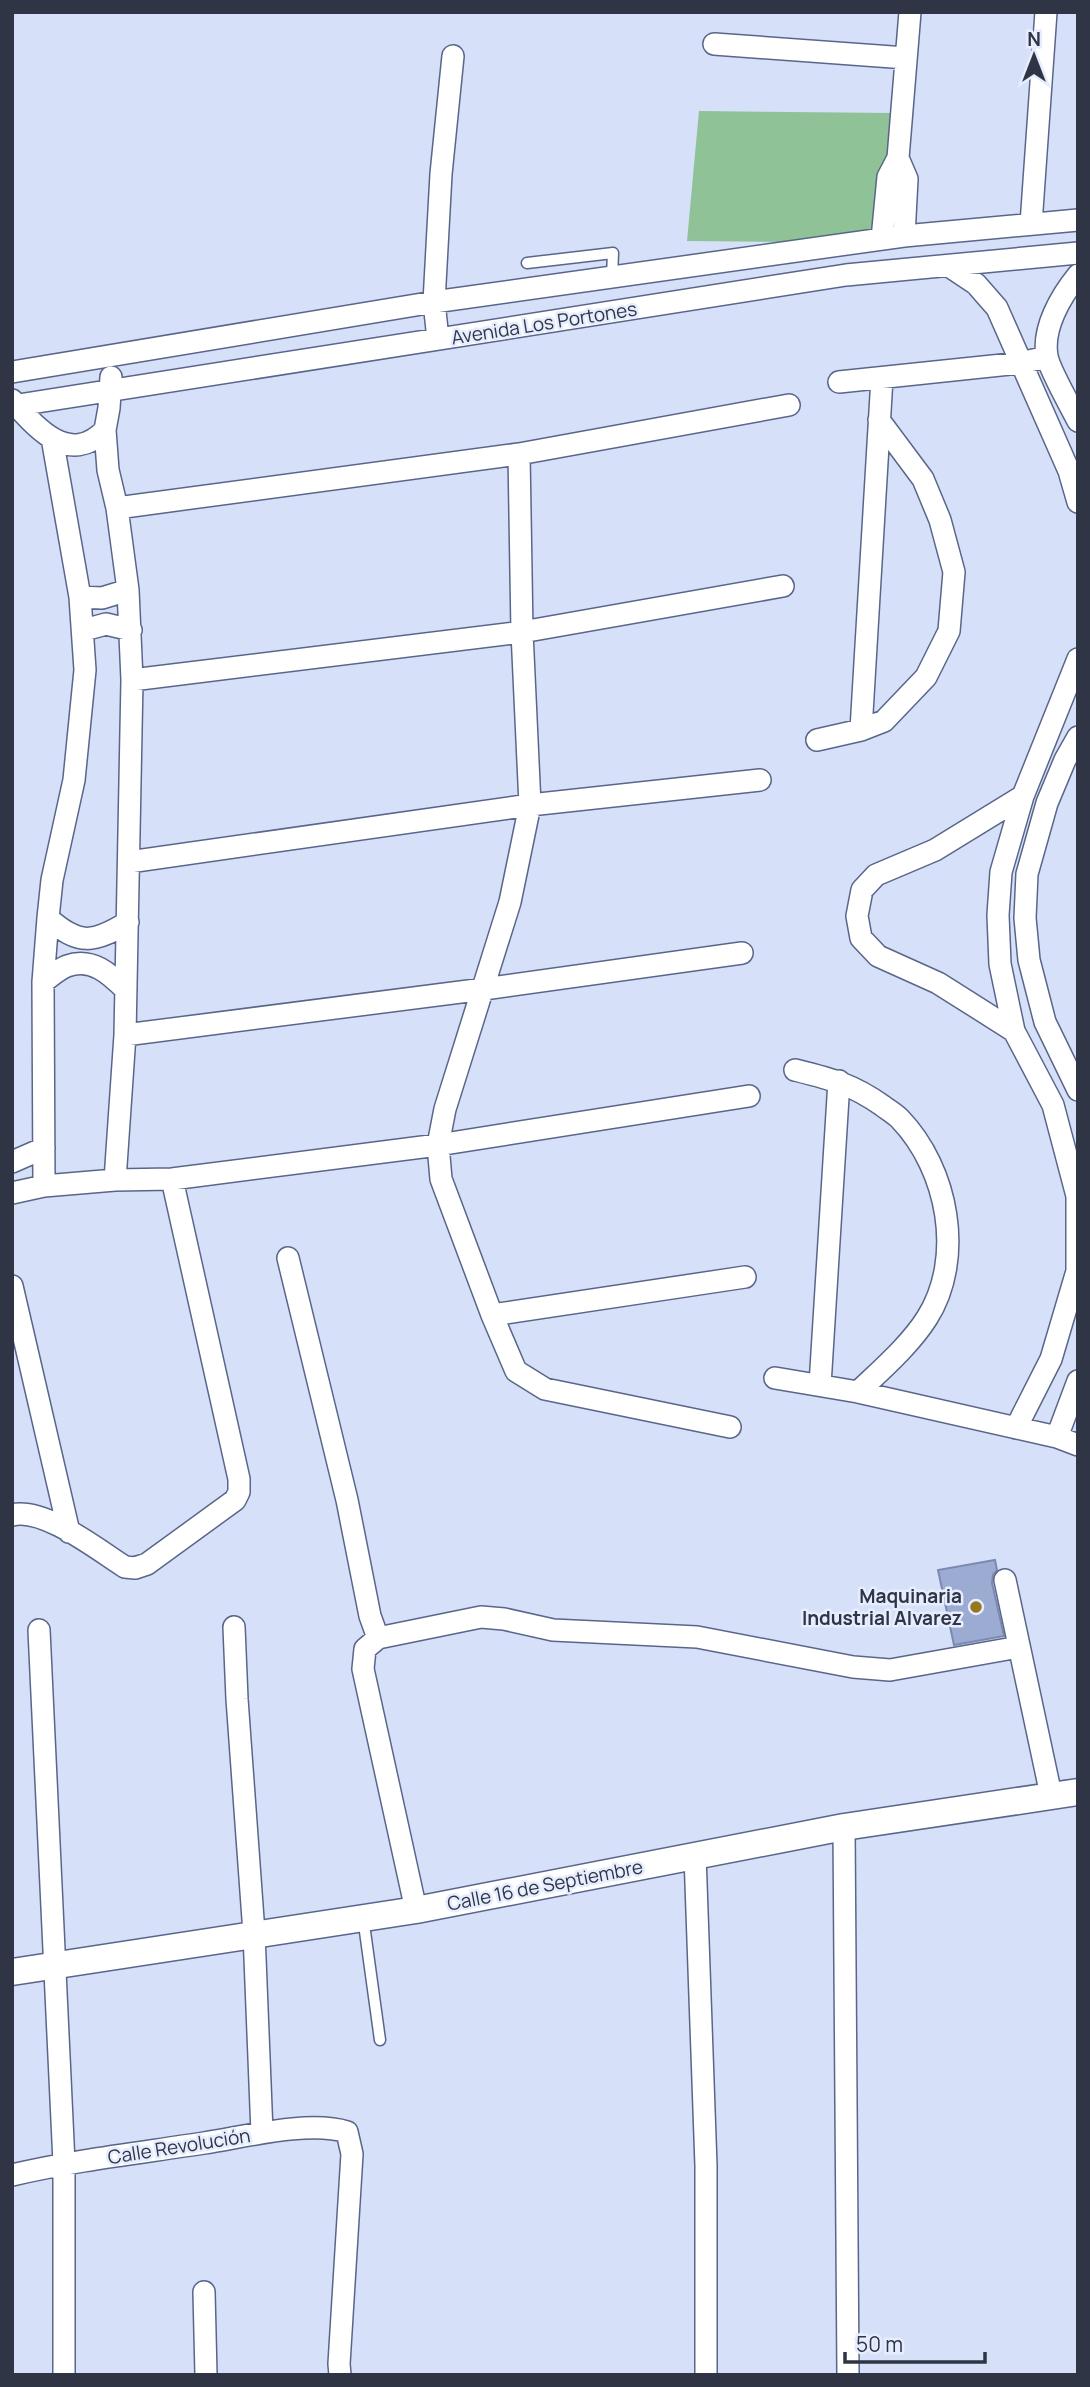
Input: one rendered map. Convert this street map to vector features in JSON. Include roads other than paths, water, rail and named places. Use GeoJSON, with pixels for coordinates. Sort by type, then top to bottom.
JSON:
{"type":"FeatureCollection","features":[{"type":"Feature","properties":{"kind":"street"},"geometry":{"type":"LineString","coordinates":[[882,239],[888,177],[898,158],[910,12]]}},
{"type":"Feature","properties":{"kind":"street"},"geometry":{"type":"LineString","coordinates":[[1031,224],[1046,12]]}},
{"type":"Feature","properties":{"kind":"street"},"geometry":{"type":"LineString","coordinates":[[714,44],[906,58]]}},
{"type":"Feature","properties":{"kind":"street"},"geometry":{"type":"LineString","coordinates":[[438,340],[434,302],[453,56]]}},
{"type":"Feature","properties":{"kind":"street"},"geometry":{"type":"LineString","coordinates":[[898,158],[907,179],[904,236]]}},
{"type":"Feature","properties":{"kind":"street","name":"Avenida Los Portones"},"geometry":{"type":"LineString","coordinates":[[12,372],[434,302],[904,236],[1078,220]]}},
{"type":"Feature","properties":{"kind":"street"},"geometry":{"type":"LineString","coordinates":[[843,244],[846,275]]}},
{"type":"Feature","properties":{"kind":"street","name":"Avenida Los Portones"},"geometry":{"type":"LineString","coordinates":[[14,404],[846,275],[1078,253]]}},
{"type":"Feature","properties":{"kind":"street"},"geometry":{"type":"LineString","coordinates":[[949,266],[976,284],[998,309],[1069,471],[1078,502]]}},
{"type":"Feature","properties":{"kind":"street"},"geometry":{"type":"LineString","coordinates":[[1078,275],[1056,310],[1048,335],[1046,357],[1078,421]]}},
{"type":"Feature","properties":{"kind":"street"},"geometry":{"type":"LineString","coordinates":[[109,357],[111,389],[105,430],[108,470],[117,508],[128,590],[132,680],[125,1035],[116,1180]]}},
{"type":"Feature","properties":{"kind":"street"},"geometry":{"type":"LineString","coordinates":[[839,382],[1020,363],[1046,357]]}},
{"type":"Feature","properties":{"kind":"street"},"geometry":{"type":"LineString","coordinates":[[861,730],[882,378]]}},
{"type":"Feature","properties":{"kind":"street"},"geometry":{"type":"LineString","coordinates":[[14,404],[62,444],[86,444],[105,430]]}},
{"type":"Feature","properties":{"kind":"street"},"geometry":{"type":"LineString","coordinates":[[117,508],[519,454],[789,405]]}},
{"type":"Feature","properties":{"kind":"street"},"geometry":{"type":"LineString","coordinates":[[817,740],[861,730],[884,721],[926,677],[949,631],[954,572],[940,520],[923,479],[879,420]]}},
{"type":"Feature","properties":{"kind":"street"},"geometry":{"type":"LineString","coordinates":[[44,1186],[43,982],[52,880],[74,780],[83,699],[84,630],[52,438]]}},
{"type":"Feature","properties":{"kind":"street"},"geometry":{"type":"LineString","coordinates":[[519,454],[522,632],[530,805],[510,902],[445,1109],[438,1145],[441,1179],[516,1371],[545,1389],[730,1427]]}},
{"type":"Feature","properties":{"kind":"street"},"geometry":{"type":"LineString","coordinates":[[132,680],[522,632],[783,586]]}},
{"type":"Feature","properties":{"kind":"street"},"geometry":{"type":"LineString","coordinates":[[79,597],[102,598],[128,590]]}},
{"type":"Feature","properties":{"kind":"street"},"geometry":{"type":"LineString","coordinates":[[84,630],[106,624],[131,630]]}},
{"type":"Feature","properties":{"kind":"street"},"geometry":{"type":"LineString","coordinates":[[1016,1428],[1051,1359],[1077,1271],[1077,1196],[1053,1105],[1014,1031],[1000,964],[998,915],[1001,872],[1023,796],[1078,659]]}},
{"type":"Feature","properties":{"kind":"street"},"geometry":{"type":"LineString","coordinates":[[1078,737],[1047,803],[1027,874],[1025,918],[1029,960],[1045,1022],[1078,1090]]}},
{"type":"Feature","properties":{"kind":"street"},"geometry":{"type":"LineString","coordinates":[[1041,750],[1065,760]]}},
{"type":"Feature","properties":{"kind":"street"},"geometry":{"type":"LineString","coordinates":[[130,862],[530,805],[760,780]]}},
{"type":"Feature","properties":{"kind":"street"},"geometry":{"type":"LineString","coordinates":[[1014,1031],[938,983],[878,956],[861,938],[857,916],[862,890],[877,875],[935,850],[1023,796]]}},
{"type":"Feature","properties":{"kind":"street"},"geometry":{"type":"LineString","coordinates":[[48,918],[65,933],[87,939],[108,935],[128,922]]}},
{"type":"Feature","properties":{"kind":"street"},"geometry":{"type":"LineString","coordinates":[[125,1035],[742,953]]}},
{"type":"Feature","properties":{"kind":"street"},"geometry":{"type":"LineString","coordinates":[[43,982],[67,966],[88,964],[107,971],[126,990]]}},
{"type":"Feature","properties":{"kind":"street"},"geometry":{"type":"LineString","coordinates":[[1042,1083],[1069,1068]]}},
{"type":"Feature","properties":{"kind":"street"},"geometry":{"type":"LineString","coordinates":[[795,1070],[839,1081],[861,1091],[900,1119],[929,1159],[943,1196],[949,1240],[943,1279],[927,1317],[887,1364],[858,1392]]}},
{"type":"Feature","properties":{"kind":"street"},"geometry":{"type":"LineString","coordinates":[[820,1385],[839,1081]]}},
{"type":"Feature","properties":{"kind":"street"},"geometry":{"type":"LineString","coordinates":[[12,1193],[44,1186],[172,1179],[438,1145],[748,1096]]}},
{"type":"Feature","properties":{"kind":"street"},"geometry":{"type":"LineString","coordinates":[[12,1162],[44,1149]]}},
{"type":"Feature","properties":{"kind":"street"},"geometry":{"type":"LineString","coordinates":[[12,1515],[20,1513],[40,1516],[125,1567],[135,1568],[147,1564],[235,1500],[239,1492],[239,1479],[172,1179]]}},
{"type":"Feature","properties":{"kind":"street"},"geometry":{"type":"LineString","coordinates":[[288,1258],[377,1638]]}},
{"type":"Feature","properties":{"kind":"street"},"geometry":{"type":"LineString","coordinates":[[492,1315],[745,1277]]}},
{"type":"Feature","properties":{"kind":"street"},"geometry":{"type":"LineString","coordinates":[[12,1286],[69,1532]]}},
{"type":"Feature","properties":{"kind":"street"},"geometry":{"type":"LineString","coordinates":[[775,1378],[858,1392],[1057,1437],[1078,1445]]}},
{"type":"Feature","properties":{"kind":"street"},"geometry":{"type":"LineString","coordinates":[[1057,1437],[1078,1381]]}},
{"type":"Feature","properties":{"kind":"street"},"geometry":{"type":"LineString","coordinates":[[1005,1580],[1051,1796]]}},
{"type":"Feature","properties":{"kind":"street"},"geometry":{"type":"LineString","coordinates":[[416,1910],[363,1669],[365,1649],[377,1638],[481,1617],[504,1619],[552,1630],[697,1637],[853,1667],[890,1670],[1019,1647]]}},
{"type":"Feature","properties":{"kind":"street"},"geometry":{"type":"LineString","coordinates":[[234,1628],[254,1933],[262,2133]]}},
{"type":"Feature","properties":{"kind":"street"},"geometry":{"type":"LineString","coordinates":[[39,1630],[64,2163],[64,2375]]}},
{"type":"Feature","properties":{"kind":"street","name":"Calle 16 de Septiembre"},"geometry":{"type":"LineString","coordinates":[[12,1972],[416,1910],[844,1827],[1078,1792]]}},
{"type":"Feature","properties":{"kind":"street"},"geometry":{"type":"LineString","coordinates":[[844,1827],[848,2375]]}},
{"type":"Feature","properties":{"kind":"street"},"geometry":{"type":"LineString","coordinates":[[695,1855],[706,2166],[706,2375]]}},
{"type":"Feature","properties":{"kind":"street","name":"Calle Revolución"},"geometry":{"type":"LineString","coordinates":[[12,2175],[64,2163],[262,2133],[330,2127],[347,2132],[352,2154],[340,2375]]}},
{"type":"Feature","properties":{"kind":"street"},"geometry":{"type":"LineString","coordinates":[[204,2292],[206,2375]]}},
{"type":"Feature","properties":{"kind":"lane"},"geometry":{"type":"LineString","coordinates":[[527,263],[613,253],[612,277]]}},
{"type":"Feature","properties":{"kind":"lane"},"geometry":{"type":"LineString","coordinates":[[570,258],[570,283]]}},
{"type":"Feature","properties":{"kind":"lane"},"geometry":{"type":"LineString","coordinates":[[363,1917],[380,2040]]}},
{"type":"Feature","properties":{"kind":"place","name":"Maquinaria Industrial Alvarez"},"geometry":{"type":"Point","coordinates":[976,1607]}}]}
